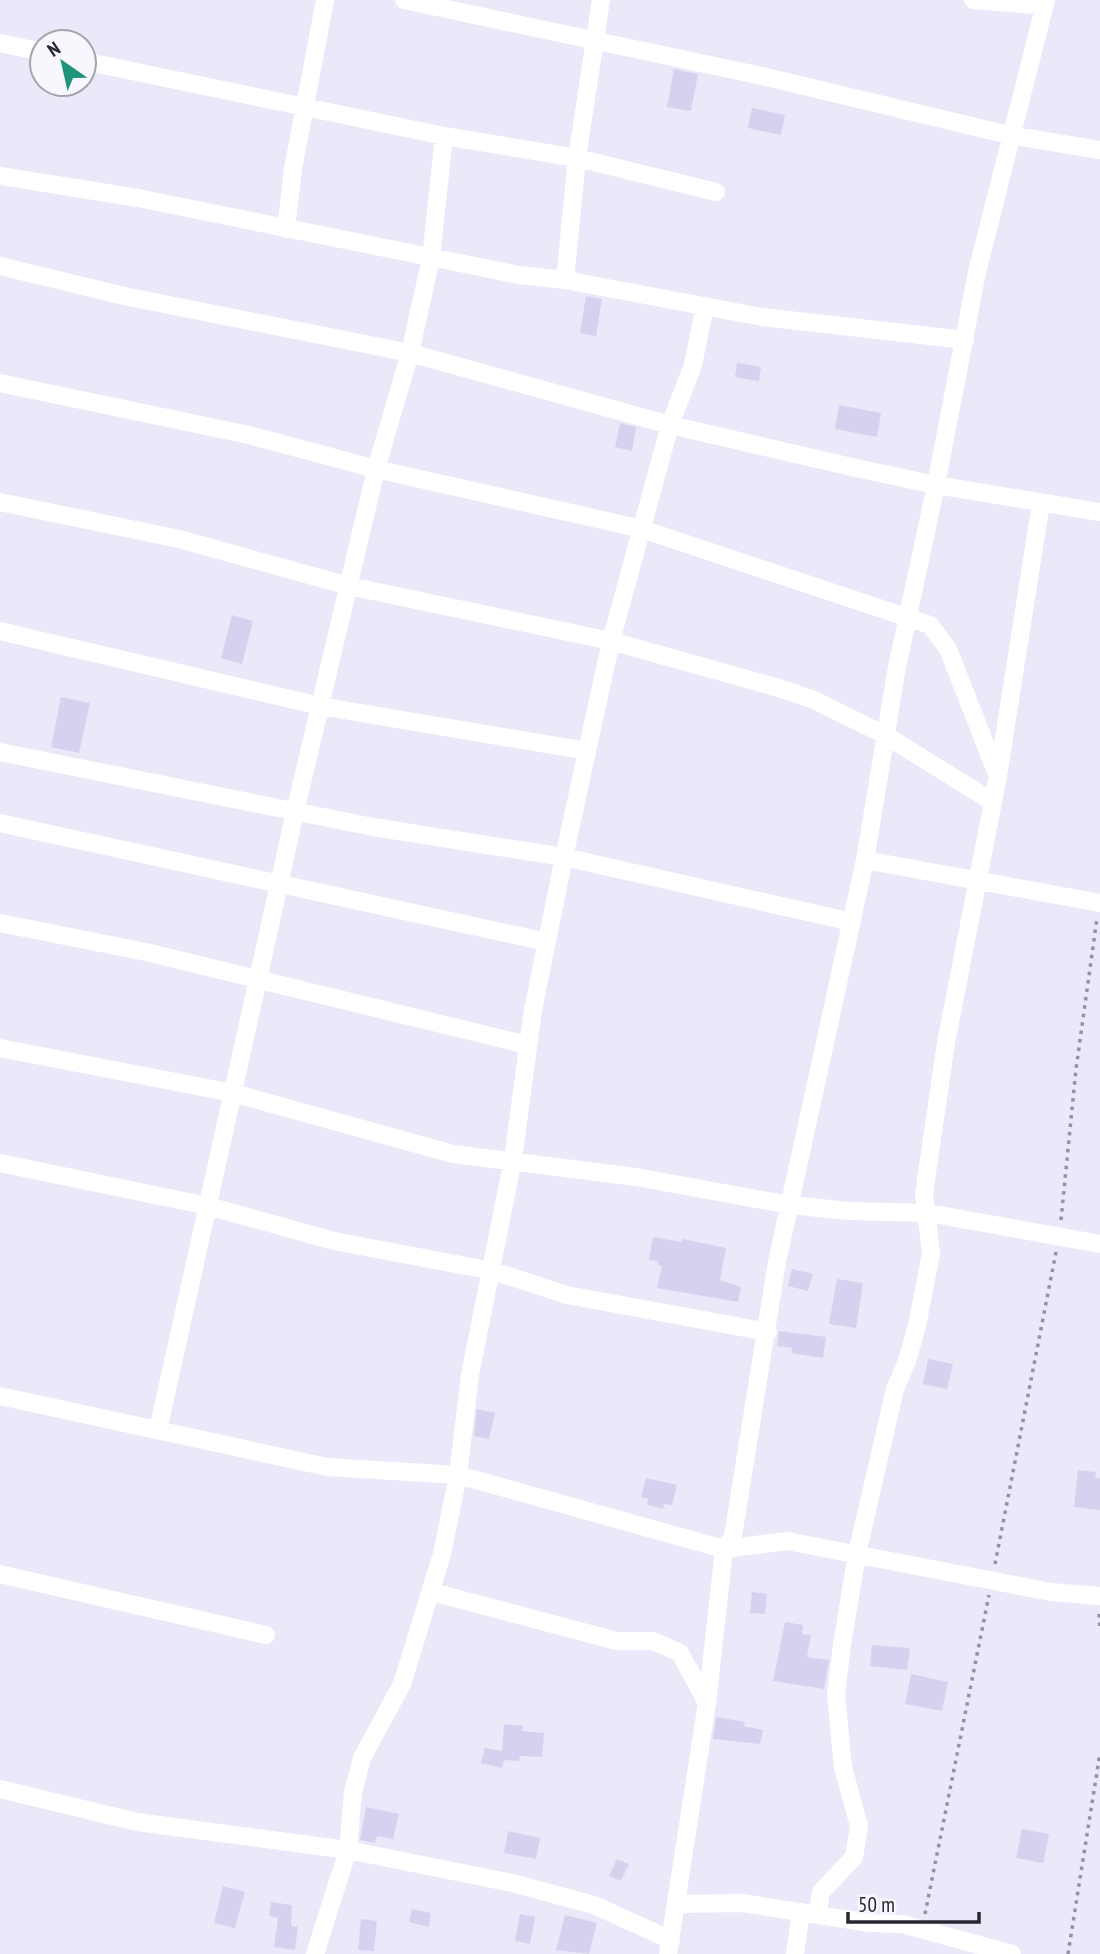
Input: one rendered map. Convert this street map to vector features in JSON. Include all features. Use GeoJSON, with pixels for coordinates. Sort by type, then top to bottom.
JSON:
{"type":"FeatureCollection","features":[{"type":"Feature","properties":{"kind":"street"},"geometry":{"type":"LineString","coordinates":[[286,229],[325,0]]}},
{"type":"Feature","properties":{"kind":"street"},"geometry":{"type":"LineString","coordinates":[[404,0],[762,76],[1009,135],[1100,150]]}},
{"type":"Feature","properties":{"kind":"street"},"geometry":{"type":"LineString","coordinates":[[565,280],[577,158],[601,0]]}},
{"type":"Feature","properties":{"kind":"street"},"geometry":{"type":"LineString","coordinates":[[0,1788],[137,1822],[348,1850],[512,1883],[594,1905],[670,1947],[707,1703],[724,1549],[733,1535],[768,1332],[777,1262],[865,860],[907,617],[990,211],[1045,3],[973,0]]}},
{"type":"Feature","properties":{"kind":"street"},"geometry":{"type":"LineString","coordinates":[[0,43],[28,49]]}},
{"type":"Feature","properties":{"kind":"street"},"geometry":{"type":"LineString","coordinates":[[98,64],[443,136],[577,158],[716,192]]}},
{"type":"Feature","properties":{"kind":"street"},"geometry":{"type":"LineString","coordinates":[[158,1430],[295,812],[376,469],[410,354],[430,258],[443,136]]}},
{"type":"Feature","properties":{"kind":"street"},"geometry":{"type":"LineString","coordinates":[[0,176],[138,198],[519,275],[565,280],[762,317],[965,340]]}},
{"type":"Feature","properties":{"kind":"street"},"geometry":{"type":"LineString","coordinates":[[0,266],[124,296],[410,354],[670,425],[936,485],[1100,512]]}},
{"type":"Feature","properties":{"kind":"street"},"geometry":{"type":"LineString","coordinates":[[316,1954],[348,1850],[353,1792],[362,1758],[402,1684],[432,1592],[458,1475],[470,1375],[493,1271],[513,1159],[527,1045],[564,858],[611,641],[670,425],[693,365],[705,306]]}},
{"type":"Feature","properties":{"kind":"street"},"geometry":{"type":"LineString","coordinates":[[0,383],[249,435],[376,469],[642,529],[930,625],[948,649],[998,776]]}},
{"type":"Feature","properties":{"kind":"street"},"geometry":{"type":"LineString","coordinates":[[0,502],[179,539],[349,586],[611,641],[779,688],[814,700],[885,735],[993,802]]}},
{"type":"Feature","properties":{"kind":"street"},"geometry":{"type":"LineString","coordinates":[[795,1954],[810,1912],[821,1892],[854,1857],[859,1826],[843,1768],[836,1695],[857,1554],[895,1389],[907,1361],[919,1315],[931,1253],[924,1194],[926,1180],[976,879],[998,776],[1017,637],[1041,503]]}},
{"type":"Feature","properties":{"kind":"street"},"geometry":{"type":"LineString","coordinates":[[0,631],[320,706],[587,751]]}},
{"type":"Feature","properties":{"kind":"street"},"geometry":{"type":"LineString","coordinates":[[0,751],[295,812],[564,858],[852,922]]}},
{"type":"Feature","properties":{"kind":"street"},"geometry":{"type":"LineString","coordinates":[[0,823],[547,942]]}},
{"type":"Feature","properties":{"kind":"street"},"geometry":{"type":"LineString","coordinates":[[865,860],[1100,903]]}},
{"type":"Feature","properties":{"kind":"street"},"geometry":{"type":"LineString","coordinates":[[0,923],[146,952],[527,1045]]}},
{"type":"Feature","properties":{"kind":"street"},"geometry":{"type":"LineString","coordinates":[[0,1048],[233,1093],[430,1149],[636,1177],[790,1205],[849,1211],[928,1213],[1100,1244]]}},
{"type":"Feature","properties":{"kind":"street"},"geometry":{"type":"LineString","coordinates":[[0,1163],[208,1206],[334,1241],[493,1271],[567,1295],[768,1332]]}},
{"type":"Feature","properties":{"kind":"street"},"geometry":{"type":"LineString","coordinates":[[0,1396],[327,1467],[458,1475],[724,1549],[787,1541],[1051,1592],[1100,1596]]}},
{"type":"Feature","properties":{"kind":"street"},"geometry":{"type":"LineString","coordinates":[[0,1574],[266,1635]]}},
{"type":"Feature","properties":{"kind":"street"},"geometry":{"type":"LineString","coordinates":[[432,1592],[617,1641],[653,1641],[680,1653],[707,1703]]}},
{"type":"Feature","properties":{"kind":"street"},"geometry":{"type":"LineString","coordinates":[[677,1904],[742,1903],[870,1923],[902,1924],[1012,1954]]}},
{"type":"Feature","properties":{"kind":"path"},"geometry":{"type":"LineString","coordinates":[[922,1931],[1059,1238],[1076,1069],[1100,903]]}},
{"type":"Feature","properties":{"kind":"path"},"geometry":{"type":"LineString","coordinates":[[1068,1954],[1100,1753]]}},
{"type":"Feature","properties":{"kind":"building"},"geometry":{"type":"Polygon","coordinates":[[[674,69],[698,74],[691,111],[667,107],[674,69]]]}},
{"type":"Feature","properties":{"kind":"building"},"geometry":{"type":"Polygon","coordinates":[[[752,108],[785,115],[781,135],[748,128],[752,108]]]}},
{"type":"Feature","properties":{"kind":"building"},"geometry":{"type":"Polygon","coordinates":[[[586,296],[602,299],[596,336],[580,333],[586,296]]]}},
{"type":"Feature","properties":{"kind":"building"},"geometry":{"type":"Polygon","coordinates":[[[737,363],[761,367],[759,381],[735,377],[737,363]]]}},
{"type":"Feature","properties":{"kind":"building"},"geometry":{"type":"Polygon","coordinates":[[[839,405],[881,413],[877,437],[835,429],[839,405]]]}},
{"type":"Feature","properties":{"kind":"building"},"geometry":{"type":"Polygon","coordinates":[[[620,423],[636,427],[632,451],[615,447],[620,423]]]}},
{"type":"Feature","properties":{"kind":"building"},"geometry":{"type":"Polygon","coordinates":[[[232,615],[253,621],[242,664],[221,658],[232,615]]]}},
{"type":"Feature","properties":{"kind":"building"},"geometry":{"type":"Polygon","coordinates":[[[61,697],[90,703],[79,753],[51,747],[61,697]]]}},
{"type":"Feature","properties":{"kind":"building"},"geometry":{"type":"Polygon","coordinates":[[[653,1237],[682,1242],[683,1239],[726,1248],[720,1280],[741,1287],[738,1302],[657,1288],[662,1266],[658,1265],[658,1261],[649,1260],[653,1237]]]}},
{"type":"Feature","properties":{"kind":"building"},"geometry":{"type":"Polygon","coordinates":[[[792,1269],[813,1274],[808,1291],[788,1286],[792,1269]]]}},
{"type":"Feature","properties":{"kind":"building"},"geometry":{"type":"Polygon","coordinates":[[[837,1279],[863,1283],[856,1328],[829,1324],[837,1279]]]}},
{"type":"Feature","properties":{"kind":"building"},"geometry":{"type":"Polygon","coordinates":[[[779,1331],[826,1337],[823,1358],[791,1353],[792,1348],[777,1346],[779,1331]]]}},
{"type":"Feature","properties":{"kind":"building"},"geometry":{"type":"Polygon","coordinates":[[[928,1359],[953,1364],[947,1389],[923,1384],[928,1359]]]}},
{"type":"Feature","properties":{"kind":"building"},"geometry":{"type":"Polygon","coordinates":[[[477,1409],[495,1413],[489,1439],[474,1436],[477,1409]]]}},
{"type":"Feature","properties":{"kind":"building"},"geometry":{"type":"Polygon","coordinates":[[[1078,1470],[1096,1472],[1095,1477],[1100,1478],[1100,1510],[1074,1507],[1078,1470]]]}},
{"type":"Feature","properties":{"kind":"building"},"geometry":{"type":"Polygon","coordinates":[[[646,1478],[677,1485],[672,1505],[664,1504],[663,1509],[647,1505],[648,1499],[641,1497],[646,1478]]]}},
{"type":"Feature","properties":{"kind":"building"},"geometry":{"type":"Polygon","coordinates":[[[752,1592],[767,1594],[765,1614],[750,1613],[752,1592]]]}},
{"type":"Feature","properties":{"kind":"building"},"geometry":{"type":"Polygon","coordinates":[[[785,1622],[803,1625],[802,1634],[811,1635],[807,1657],[829,1660],[824,1689],[773,1681],[785,1622]]]}},
{"type":"Feature","properties":{"kind":"building"},"geometry":{"type":"Polygon","coordinates":[[[872,1645],[910,1648],[907,1670],[870,1666],[872,1645]]]}},
{"type":"Feature","properties":{"kind":"building"},"geometry":{"type":"Polygon","coordinates":[[[911,1674],[948,1682],[942,1711],[905,1704],[911,1674]]]}},
{"type":"Feature","properties":{"kind":"building"},"geometry":{"type":"Polygon","coordinates":[[[716,1717],[745,1722],[744,1726],[763,1730],[760,1744],[713,1739],[716,1717]]]}},
{"type":"Feature","properties":{"kind":"building"},"geometry":{"type":"Polygon","coordinates":[[[504,1724],[523,1726],[522,1731],[544,1733],[542,1757],[520,1756],[519,1761],[504,1760],[502,1768],[481,1763],[485,1748],[502,1751],[504,1724]]]}},
{"type":"Feature","properties":{"kind":"building"},"geometry":{"type":"Polygon","coordinates":[[[366,1807],[399,1814],[393,1839],[377,1836],[375,1843],[360,1840],[366,1807]]]}},
{"type":"Feature","properties":{"kind":"building"},"geometry":{"type":"Polygon","coordinates":[[[1022,1829],[1049,1834],[1043,1863],[1016,1858],[1022,1829]]]}},
{"type":"Feature","properties":{"kind":"building"},"geometry":{"type":"Polygon","coordinates":[[[508,1831],[540,1838],[536,1859],[504,1853],[508,1831]]]}},
{"type":"Feature","properties":{"kind":"building"},"geometry":{"type":"Polygon","coordinates":[[[617,1859],[629,1864],[621,1881],[609,1876],[617,1859]]]}},
{"type":"Feature","properties":{"kind":"building"},"geometry":{"type":"Polygon","coordinates":[[[223,1886],[245,1892],[235,1928],[214,1923],[223,1886]]]}},
{"type":"Feature","properties":{"kind":"building"},"geometry":{"type":"Polygon","coordinates":[[[271,1902],[292,1905],[291,1926],[298,1927],[295,1950],[274,1947],[278,1918],[269,1916],[271,1902]]]}},
{"type":"Feature","properties":{"kind":"building"},"geometry":{"type":"Polygon","coordinates":[[[412,1909],[431,1913],[429,1927],[409,1922],[412,1909]]]}},
{"type":"Feature","properties":{"kind":"building"},"geometry":{"type":"Polygon","coordinates":[[[520,1914],[535,1917],[530,1944],[515,1941],[520,1914]]]}},
{"type":"Feature","properties":{"kind":"building"},"geometry":{"type":"Polygon","coordinates":[[[565,1915],[597,1923],[589,1954],[556,1950],[565,1915]]]}},
{"type":"Feature","properties":{"kind":"building"},"geometry":{"type":"Polygon","coordinates":[[[361,1919],[377,1921],[374,1951],[358,1950],[361,1919]]]}}]}
